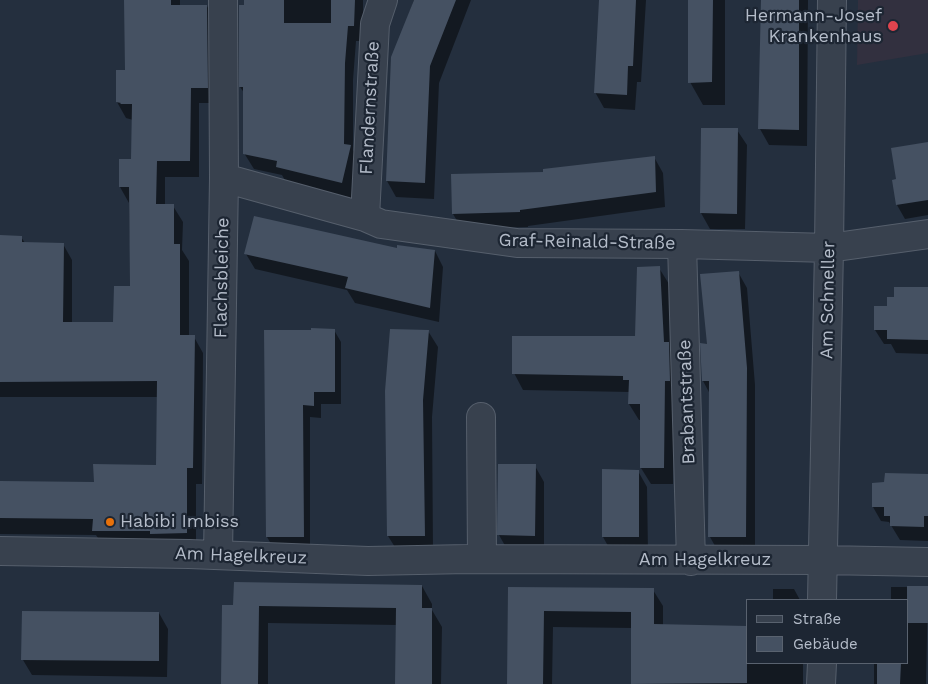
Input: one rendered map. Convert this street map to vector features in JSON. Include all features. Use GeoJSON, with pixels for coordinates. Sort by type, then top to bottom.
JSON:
{"type":"FeatureCollection","features":[{"type":"Feature","properties":{"kind":"street","name":"Flachsbleiche"},"geometry":{"type":"LineString","coordinates":[[218,555],[224,178],[223,0]]}},
{"type":"Feature","properties":{"kind":"street","name":"Flandernstraße"},"geometry":{"type":"LineString","coordinates":[[365,217],[375,24],[383,0]]}},
{"type":"Feature","properties":{"kind":"street","name":"Am Schneller"},"geometry":{"type":"LineString","coordinates":[[822,599],[830,248],[832,0]]}},
{"type":"Feature","properties":{"kind":"street","name":"Graf-Reinald-Straße"},"geometry":{"type":"LineString","coordinates":[[224,178],[365,217],[382,224],[517,243],[682,244],[830,248],[928,234]]}},
{"type":"Feature","properties":{"kind":"street","name":"Brabantstraße"},"geometry":{"type":"LineString","coordinates":[[682,244],[691,561]]}},
{"type":"Feature","properties":{"kind":"street"},"geometry":{"type":"LineString","coordinates":[[480,417],[482,559]]}},
{"type":"Feature","properties":{"kind":"street","name":"Am Hagelkreuz"},"geometry":{"type":"LineString","coordinates":[[0,551],[368,560],[823,560],[928,562]]}},
{"type":"Feature","properties":{"kind":"street"},"geometry":{"type":"LineString","coordinates":[[822,664],[822,684]]}},
{"type":"Feature","properties":{"kind":"shaded area","name":"Hermann-Josef Krankenhaus"},"geometry":{"type":"Polygon","coordinates":[[[858,0],[928,0],[928,53],[857,65],[858,0]]]}},
{"type":"Feature","properties":{"kind":"building"},"geometry":{"type":"Polygon","coordinates":[[[124,0],[171,0],[171,5],[207,5],[208,88],[191,88],[190,161],[157,161],[156,204],[174,204],[174,244],[180,244],[180,335],[195,335],[193,468],[187,468],[187,533],[150,534],[150,531],[92,531],[93,519],[0,518],[0,481],[94,482],[93,464],[156,465],[157,381],[0,382],[0,235],[22,236],[22,242],[64,243],[63,322],[113,322],[114,286],[130,286],[129,187],[119,187],[119,159],[131,159],[132,104],[116,102],[116,70],[125,70],[124,0]]]}},
{"type":"Feature","properties":{"kind":"building"},"geometry":{"type":"Polygon","coordinates":[[[244,0],[284,0],[284,23],[331,23],[331,0],[355,0],[354,26],[348,26],[345,63],[344,144],[351,145],[342,183],[276,167],[277,161],[243,154],[243,87],[239,87],[239,5],[244,5],[244,0]]]}},
{"type":"Feature","properties":{"kind":"building"},"geometry":{"type":"Polygon","coordinates":[[[414,0],[456,0],[430,66],[425,183],[386,181],[391,57],[414,0]]]}},
{"type":"Feature","properties":{"kind":"building"},"geometry":{"type":"Polygon","coordinates":[[[599,0],[636,0],[633,66],[628,66],[627,95],[594,93],[599,0]]]}},
{"type":"Feature","properties":{"kind":"building"},"geometry":{"type":"Polygon","coordinates":[[[688,0],[713,0],[712,82],[688,83],[688,0]]]}},
{"type":"Feature","properties":{"kind":"building"},"geometry":{"type":"Polygon","coordinates":[[[761,0],[799,0],[799,130],[758,129],[761,0]]]}},
{"type":"Feature","properties":{"kind":"building"},"geometry":{"type":"Polygon","coordinates":[[[701,128],[738,128],[737,214],[700,213],[701,128]]]}},
{"type":"Feature","properties":{"kind":"building"},"geometry":{"type":"Polygon","coordinates":[[[928,142],[928,200],[896,205],[892,180],[896,179],[891,148],[928,142]]]}},
{"type":"Feature","properties":{"kind":"building"},"geometry":{"type":"Polygon","coordinates":[[[655,156],[656,192],[520,210],[520,212],[452,214],[451,174],[543,172],[543,169],[655,156]]]}},
{"type":"Feature","properties":{"kind":"building"},"geometry":{"type":"Polygon","coordinates":[[[254,216],[397,248],[397,245],[435,250],[430,308],[345,288],[348,277],[244,254],[254,216]]]}},
{"type":"Feature","properties":{"kind":"building"},"geometry":{"type":"Polygon","coordinates":[[[660,266],[664,342],[669,342],[670,381],[665,381],[664,468],[640,468],[640,404],[628,404],[629,380],[623,380],[623,376],[512,374],[512,336],[635,336],[637,267],[660,266]]]}},
{"type":"Feature","properties":{"kind":"building"},"geometry":{"type":"Polygon","coordinates":[[[739,271],[747,368],[746,537],[708,537],[709,381],[702,381],[700,343],[707,344],[700,274],[739,271]]]}},
{"type":"Feature","properties":{"kind":"building"},"geometry":{"type":"Polygon","coordinates":[[[894,287],[928,287],[928,340],[887,339],[887,330],[874,330],[874,306],[887,306],[887,297],[894,297],[894,287]]]}},
{"type":"Feature","properties":{"kind":"building"},"geometry":{"type":"Polygon","coordinates":[[[311,328],[335,329],[335,392],[314,392],[314,406],[303,405],[304,537],[266,537],[264,330],[311,330],[311,328]]]}},
{"type":"Feature","properties":{"kind":"building"},"geometry":{"type":"Polygon","coordinates":[[[390,329],[429,330],[423,400],[425,536],[387,536],[385,391],[390,329]]]}},
{"type":"Feature","properties":{"kind":"building"},"geometry":{"type":"Polygon","coordinates":[[[498,464],[536,464],[535,536],[497,535],[498,464]]]}},
{"type":"Feature","properties":{"kind":"building"},"geometry":{"type":"Polygon","coordinates":[[[602,469],[639,470],[639,537],[602,537],[602,469]]]}},
{"type":"Feature","properties":{"kind":"building"},"geometry":{"type":"Polygon","coordinates":[[[885,473],[928,474],[928,516],[924,516],[924,527],[890,526],[890,516],[884,516],[884,507],[872,507],[872,483],[884,482],[885,473]]]}},
{"type":"Feature","properties":{"kind":"building"},"geometry":{"type":"Polygon","coordinates":[[[234,582],[422,585],[422,608],[432,608],[432,684],[395,684],[396,608],[259,606],[258,684],[221,684],[222,605],[233,605],[234,582]]]}},
{"type":"Feature","properties":{"kind":"building"},"geometry":{"type":"Polygon","coordinates":[[[907,586],[928,586],[928,623],[908,623],[907,586]]]}},
{"type":"Feature","properties":{"kind":"building"},"geometry":{"type":"Polygon","coordinates":[[[508,587],[654,588],[654,624],[746,626],[747,683],[631,684],[631,612],[544,611],[543,684],[507,684],[508,587]]]}},
{"type":"Feature","properties":{"kind":"building"},"geometry":{"type":"Polygon","coordinates":[[[22,611],[159,612],[159,661],[21,660],[22,611]]]}},
{"type":"Feature","properties":{"kind":"building"},"geometry":{"type":"Polygon","coordinates":[[[877,664],[901,664],[900,684],[877,684],[877,664]]]}},
{"type":"Feature","properties":{"kind":"place","name":"Hermann-Josef Krankenhaus"},"geometry":{"type":"Point","coordinates":[893,26]}},
{"type":"Feature","properties":{"kind":"place","name":"Habibi Imbiss"},"geometry":{"type":"Point","coordinates":[110,522]}}]}
